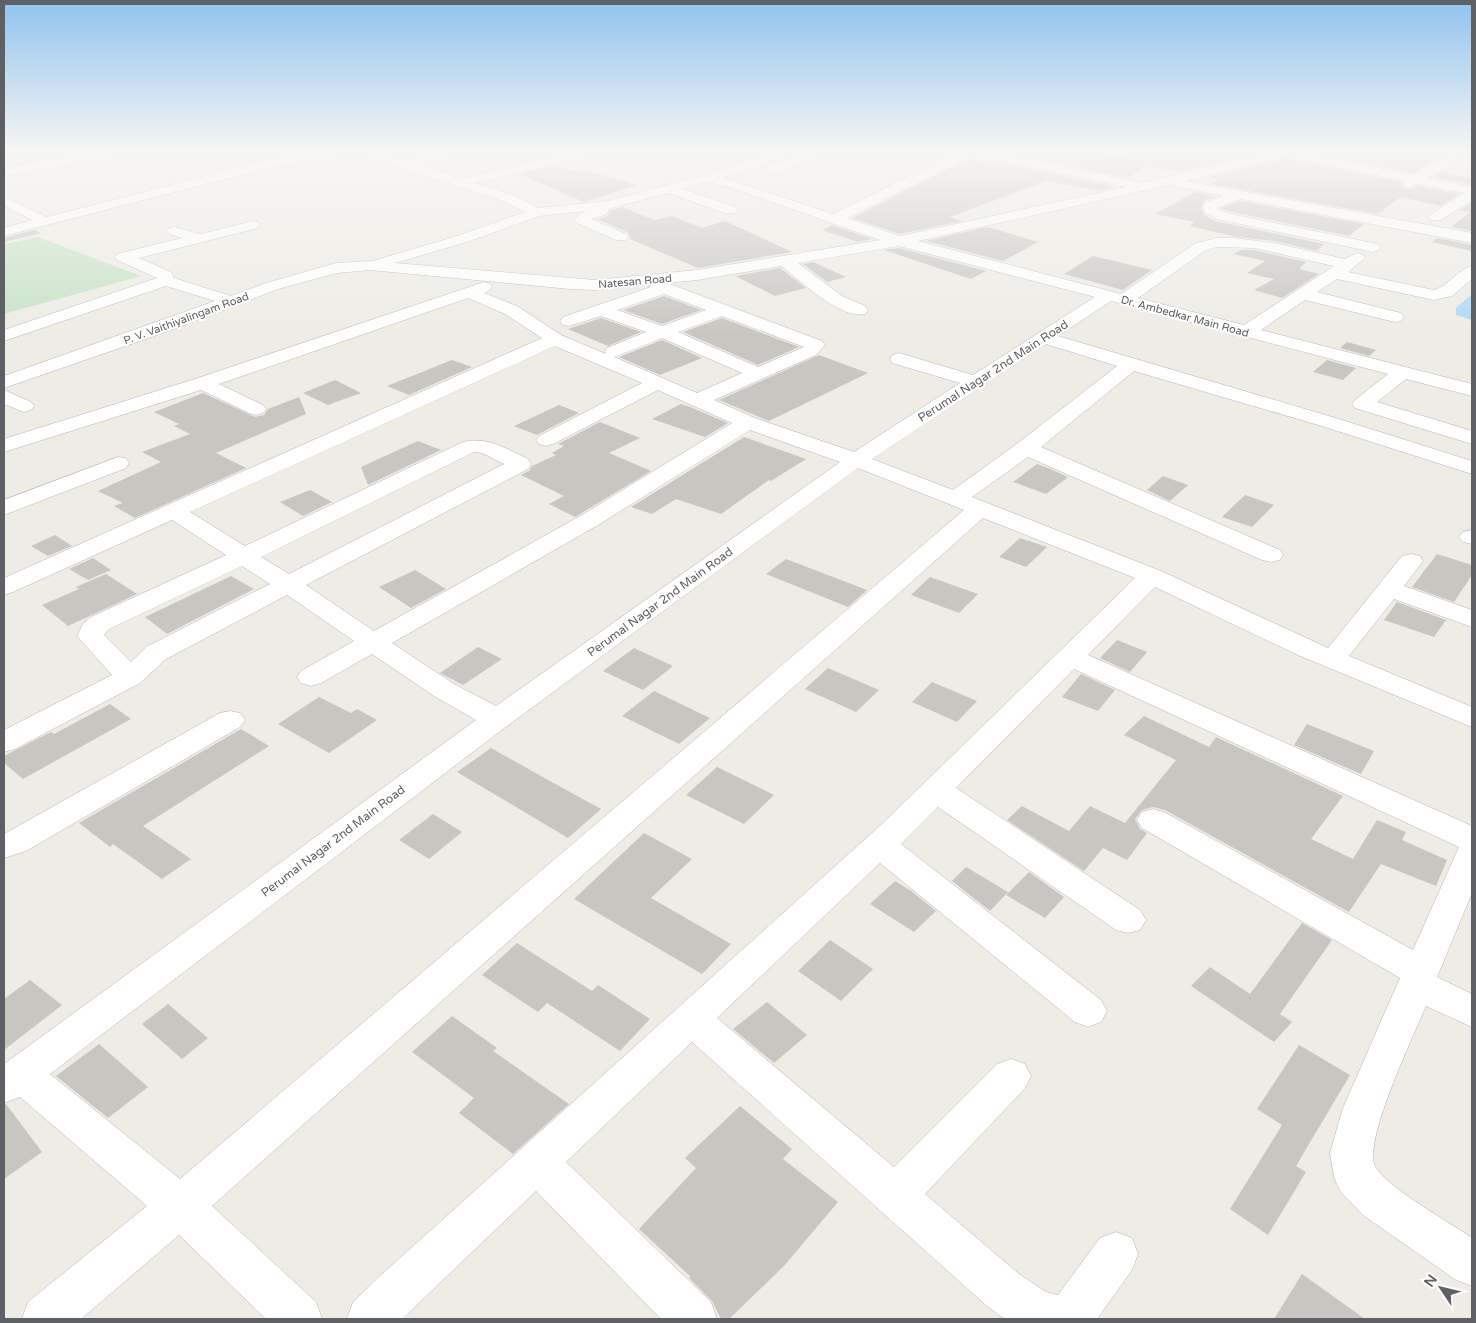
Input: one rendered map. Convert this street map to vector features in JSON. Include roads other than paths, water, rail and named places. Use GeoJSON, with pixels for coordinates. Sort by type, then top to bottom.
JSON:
{"type":"FeatureCollection","features":[{"type":"Feature","properties":{"kind":"street"},"geometry":{"type":"LineString","coordinates":[[28,213],[45,221]]}},
{"type":"Feature","properties":{"kind":"street"},"geometry":{"type":"LineString","coordinates":[[4,232],[77,213]]}},
{"type":"Feature","properties":{"kind":"street"},"geometry":{"type":"LineString","coordinates":[[370,265],[462,238],[535,213]]}},
{"type":"Feature","properties":{"kind":"street"},"geometry":{"type":"LineString","coordinates":[[599,213],[586,216],[582,220],[621,237]]}},
{"type":"Feature","properties":{"kind":"street","name":"Dr. Ambedkar Main Road"},"geometry":{"type":"LineString","coordinates":[[820,213],[898,241],[1472,390]]}},
{"type":"Feature","properties":{"kind":"street"},"geometry":{"type":"LineString","coordinates":[[836,218],[847,213]]}},
{"type":"Feature","properties":{"kind":"street","name":"Natesan Road"},"geometry":{"type":"LineString","coordinates":[[370,265],[570,284],[658,284],[696,275],[898,241],[1025,213]]}},
{"type":"Feature","properties":{"kind":"street"},"geometry":{"type":"LineString","coordinates":[[1212,213],[1373,247]]}},
{"type":"Feature","properties":{"kind":"street"},"geometry":{"type":"LineString","coordinates":[[1333,213],[1472,238]]}},
{"type":"Feature","properties":{"kind":"street"},"geometry":{"type":"LineString","coordinates":[[1437,213],[1431,216],[1454,220]]}},
{"type":"Feature","properties":{"kind":"street"},"geometry":{"type":"LineString","coordinates":[[164,280],[166,279],[165,276],[123,257],[253,225]]}},
{"type":"Feature","properties":{"kind":"street"},"geometry":{"type":"LineString","coordinates":[[1247,332],[1276,309],[1342,269],[1404,226]]}},
{"type":"Feature","properties":{"kind":"street"},"geometry":{"type":"LineString","coordinates":[[174,231],[199,239]]}},
{"type":"Feature","properties":{"kind":"street","name":"Perumal Nagar 2nd Main Road"},"geometry":{"type":"LineString","coordinates":[[12,1080],[497,719],[856,460],[1044,338],[1117,297],[1201,246],[1216,241],[1243,242],[1434,294],[1446,292],[1472,271]]}},
{"type":"Feature","properties":{"kind":"street"},"geometry":{"type":"LineString","coordinates":[[784,260],[836,300],[859,310]]}},
{"type":"Feature","properties":{"kind":"street","name":"P. V. Vaithiyalingam Road"},"geometry":{"type":"LineString","coordinates":[[4,382],[312,274],[336,268],[370,265]]}},
{"type":"Feature","properties":{"kind":"street"},"geometry":{"type":"LineString","coordinates":[[4,446],[202,383],[468,293],[500,278]]}},
{"type":"Feature","properties":{"kind":"street"},"geometry":{"type":"LineString","coordinates":[[4,336],[164,280],[231,301]]}},
{"type":"Feature","properties":{"kind":"street"},"geometry":{"type":"LineString","coordinates":[[4,587],[175,512],[658,284],[721,310],[816,345],[810,352],[697,400]]}},
{"type":"Feature","properties":{"kind":"street"},"geometry":{"type":"LineString","coordinates":[[468,293],[562,330],[658,383],[748,422],[856,460],[1152,576],[1332,660],[1472,718]]}},
{"type":"Feature","properties":{"kind":"street"},"geometry":{"type":"LineString","coordinates":[[1303,294],[1395,316]]}},
{"type":"Feature","properties":{"kind":"street"},"geometry":{"type":"LineString","coordinates":[[601,310],[662,332],[757,373]]}},
{"type":"Feature","properties":{"kind":"street"},"geometry":{"type":"LineString","coordinates":[[614,352],[721,310]]}},
{"type":"Feature","properties":{"kind":"street"},"geometry":{"type":"LineString","coordinates":[[1044,338],[1332,423],[1472,468]]}},
{"type":"Feature","properties":{"kind":"street"},"geometry":{"type":"LineString","coordinates":[[899,359],[976,382]]}},
{"type":"Feature","properties":{"kind":"street"},"geometry":{"type":"LineString","coordinates":[[45,1319],[180,1206],[967,504],[1026,448],[1132,363]]}},
{"type":"Feature","properties":{"kind":"street"},"geometry":{"type":"LineString","coordinates":[[1332,423],[1362,404],[1402,372]]}},
{"type":"Feature","properties":{"kind":"street"},"geometry":{"type":"LineString","coordinates":[[202,383],[256,409]]}},
{"type":"Feature","properties":{"kind":"street"},"geometry":{"type":"LineString","coordinates":[[546,440],[658,383]]}},
{"type":"Feature","properties":{"kind":"street"},"geometry":{"type":"LineString","coordinates":[[4,396],[24,406]]}},
{"type":"Feature","properties":{"kind":"street"},"geometry":{"type":"LineString","coordinates":[[1362,404],[1472,438]]}},
{"type":"Feature","properties":{"kind":"street"},"geometry":{"type":"LineString","coordinates":[[312,677],[590,520],[748,422]]}},
{"type":"Feature","properties":{"kind":"street"},"geometry":{"type":"LineString","coordinates":[[4,742],[130,678],[156,653],[520,464],[488,447],[480,445],[470,446],[244,556],[100,623],[92,630],[90,636],[130,678]]}},
{"type":"Feature","properties":{"kind":"street"},"geometry":{"type":"LineString","coordinates":[[1026,448],[1271,555]]}},
{"type":"Feature","properties":{"kind":"street"},"geometry":{"type":"LineString","coordinates":[[4,508],[118,464]]}},
{"type":"Feature","properties":{"kind":"street"},"geometry":{"type":"LineString","coordinates":[[175,512],[287,584],[444,690],[497,719]]}},
{"type":"Feature","properties":{"kind":"street"},"geometry":{"type":"LineString","coordinates":[[1332,660],[1411,561]]}},
{"type":"Feature","properties":{"kind":"street"},"geometry":{"type":"LineString","coordinates":[[370,1319],[396,1292],[880,845],[1152,576]]}},
{"type":"Feature","properties":{"kind":"street"},"geometry":{"type":"LineString","coordinates":[[1389,590],[1472,619]]}},
{"type":"Feature","properties":{"kind":"street"},"geometry":{"type":"LineString","coordinates":[[1070,657],[1472,839]]}},
{"type":"Feature","properties":{"kind":"street"},"geometry":{"type":"LineString","coordinates":[[4,846],[14,843],[230,720]]}},
{"type":"Feature","properties":{"kind":"street"},"geometry":{"type":"LineString","coordinates":[[936,790],[1128,920]]}},
{"type":"Feature","properties":{"kind":"street"},"geometry":{"type":"LineString","coordinates":[[1153,820],[1472,1011]]}},
{"type":"Feature","properties":{"kind":"street"},"geometry":{"type":"LineString","coordinates":[[880,845],[1088,1011]]}},
{"type":"Feature","properties":{"kind":"street"},"geometry":{"type":"LineString","coordinates":[[1472,854],[1363,1108],[1351,1153],[1355,1177],[1378,1200],[1472,1264]]}},
{"type":"Feature","properties":{"kind":"street"},"geometry":{"type":"LineString","coordinates":[[692,1019],[1003,1290],[1035,1312],[1058,1319],[1072,1315],[1116,1254]]}},
{"type":"Feature","properties":{"kind":"street"},"geometry":{"type":"LineString","coordinates":[[895,1196],[1012,1076]]}},
{"type":"Feature","properties":{"kind":"street"},"geometry":{"type":"LineString","coordinates":[[12,1080],[180,1206],[299,1319]]}},
{"type":"Feature","properties":{"kind":"street"},"geometry":{"type":"LineString","coordinates":[[536,1163],[694,1319]]}},
{"type":"Feature","properties":{"kind":"water"},"geometry":{"type":"Polygon","coordinates":[[[1472,294],[1472,320],[1456,315],[1456,308],[1472,294]]]}}]}
